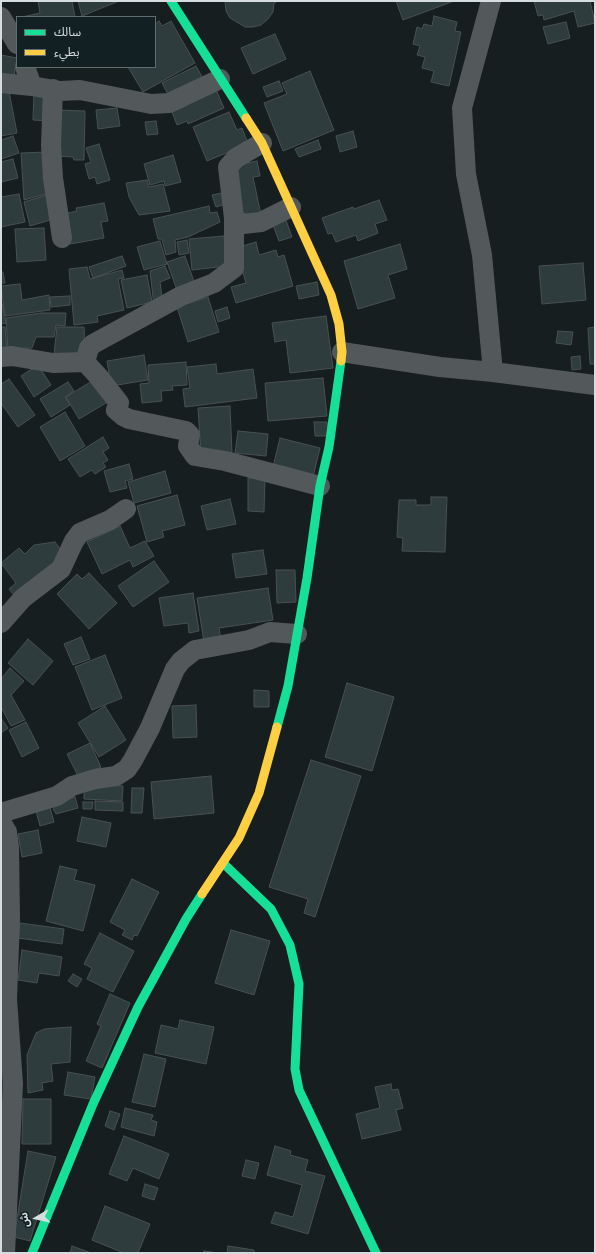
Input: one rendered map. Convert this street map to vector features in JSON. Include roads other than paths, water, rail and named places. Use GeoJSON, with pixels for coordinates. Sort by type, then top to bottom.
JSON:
{"type":"FeatureCollection","features":[{"type":"Feature","properties":{"kind":"street"},"geometry":{"type":"LineString","coordinates":[[32,1253],[94,1104],[141,1001],[186,919],[239,838],[259,793],[288,686],[320,486],[329,447],[342,352],[339,324],[332,295],[262,143],[171,1]]}},
{"type":"Feature","properties":{"kind":"street"},"geometry":{"type":"LineString","coordinates":[[491,1],[462,108],[466,174],[482,255],[494,372]]}},
{"type":"Feature","properties":{"kind":"street"},"geometry":{"type":"LineString","coordinates":[[1,17],[16,42]]}},
{"type":"Feature","properties":{"kind":"street"},"geometry":{"type":"LineString","coordinates":[[25,68],[32,86]]}},
{"type":"Feature","properties":{"kind":"street"},"geometry":{"type":"LineString","coordinates":[[1,83],[53,89],[80,90],[151,104],[168,103],[220,79]]}},
{"type":"Feature","properties":{"kind":"street"},"geometry":{"type":"LineString","coordinates":[[53,89],[51,145],[53,178],[62,238]]}},
{"type":"Feature","properties":{"kind":"street"},"geometry":{"type":"LineString","coordinates":[[86,362],[89,348],[93,344],[181,296],[214,283],[234,268],[234,218],[228,167],[236,158],[262,143]]}},
{"type":"Feature","properties":{"kind":"street"},"geometry":{"type":"LineString","coordinates":[[234,218],[243,224],[261,222],[291,207]]}},
{"type":"Feature","properties":{"kind":"street"},"geometry":{"type":"LineString","coordinates":[[342,352],[440,367],[494,372],[595,385]]}},
{"type":"Feature","properties":{"kind":"street"},"geometry":{"type":"LineString","coordinates":[[1,357],[12,356],[53,363],[86,362]]}},
{"type":"Feature","properties":{"kind":"street"},"geometry":{"type":"LineString","coordinates":[[86,362],[119,403],[116,410],[122,416],[129,419],[186,431],[190,435],[188,446],[195,456],[225,461],[320,486]]}},
{"type":"Feature","properties":{"kind":"street"},"geometry":{"type":"LineString","coordinates":[[1,623],[23,598],[62,569],[74,540],[80,533],[110,520],[126,509]]}},
{"type":"Feature","properties":{"kind":"street"},"geometry":{"type":"LineString","coordinates":[[1,813],[57,796],[72,786],[95,779],[116,776],[127,769],[134,760],[150,728],[175,669],[181,661],[195,650],[249,640],[270,632],[297,634]]}},
{"type":"Feature","properties":{"kind":"street"},"geometry":{"type":"LineString","coordinates":[[1,822],[6,832],[9,847],[10,919],[6,1036],[13,1084],[5,1253]]}},
{"type":"Feature","properties":{"kind":"street"},"geometry":{"type":"LineString","coordinates":[[223,863],[271,909],[290,945],[299,984],[295,1069],[299,1090],[376,1253]]}}]}
